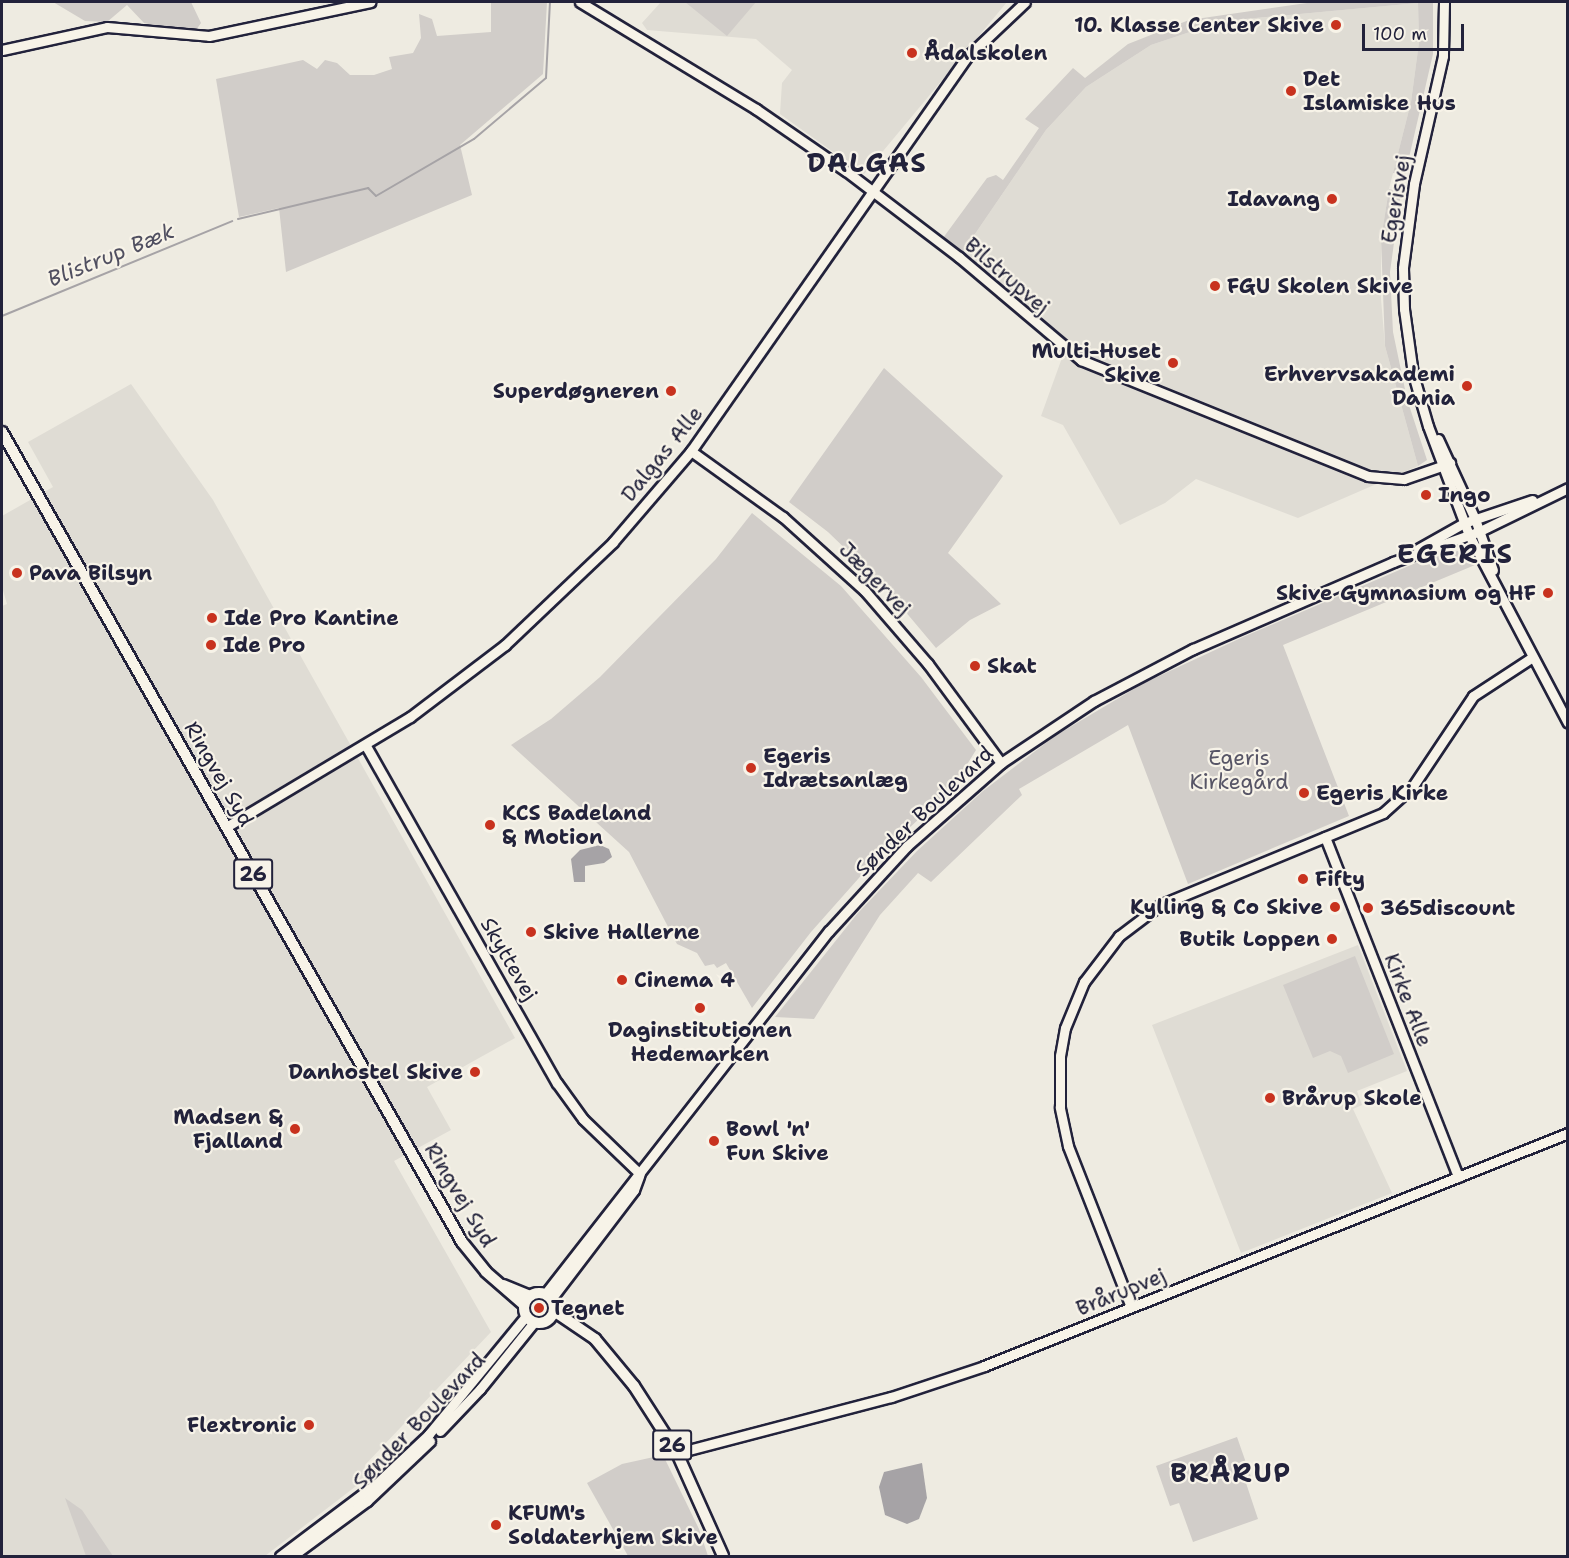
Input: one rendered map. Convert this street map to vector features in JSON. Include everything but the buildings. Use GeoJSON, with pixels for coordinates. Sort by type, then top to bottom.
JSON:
{"type":"FeatureCollection","features":[{"type":"Feature","properties":{"kind":"main road","name":"Ringvej Syd"},"geometry":{"type":"LineString","coordinates":[[2,432],[462,1242],[500,1285],[529,1310]]}},
{"type":"Feature","properties":{"kind":"main road","name":"26"},"geometry":{"type":"LineString","coordinates":[[529,1310],[548,1297]]}},
{"type":"Feature","properties":{"kind":"main road"},"geometry":{"type":"LineString","coordinates":[[529,1310],[552,1314],[548,1297]]}},
{"type":"Feature","properties":{"kind":"main road","name":"26"},"geometry":{"type":"LineString","coordinates":[[552,1314],[600,1346],[634,1386],[677,1453],[723,1557]]}},
{"type":"Feature","properties":{"kind":"street"},"geometry":{"type":"LineString","coordinates":[[2,50],[107,27],[209,36],[370,2]]}},
{"type":"Feature","properties":{"kind":"street","name":"Bilstrupvej"},"geometry":{"type":"LineString","coordinates":[[580,2],[756,109],[873,192],[959,257],[1059,345],[1096,368],[1368,476],[1404,479],[1446,464]]}},
{"type":"Feature","properties":{"kind":"street","name":"Dalgas Alle"},"geometry":{"type":"LineString","coordinates":[[226,827],[366,746],[467,675],[543,612],[613,542],[692,450],[966,58],[1025,2]]}},
{"type":"Feature","properties":{"kind":"street","name":"Egerisvej"},"geometry":{"type":"LineString","coordinates":[[1444,2],[1443,56],[1414,184],[1403,268],[1408,343],[1422,404],[1446,464],[1469,536],[1499,590],[1531,658],[1568,723]]}},
{"type":"Feature","properties":{"kind":"street","name":"Jægervej"},"geometry":{"type":"LineString","coordinates":[[692,450],[783,517],[865,591],[928,664],[1001,763]]}},
{"type":"Feature","properties":{"kind":"street","name":"Egerisvej"},"geometry":{"type":"LineString","coordinates":[[1446,464],[1475,519],[1499,590]]}},
{"type":"Feature","properties":{"kind":"street","name":"Sønder Boulevard"},"geometry":{"type":"LineString","coordinates":[[1393,562],[1469,536],[1566,489]]}},
{"type":"Feature","properties":{"kind":"street","name":"Sønder Boulevard"},"geometry":{"type":"LineString","coordinates":[[548,1297],[640,1174],[829,931],[907,846],[1001,763],[1140,675],[1393,562],[1475,519],[1566,489]]}},
{"type":"Feature","properties":{"kind":"street"},"geometry":{"type":"LineString","coordinates":[[1131,1307],[1068,1146],[1059,1107],[1060,1056],[1075,1000],[1101,957],[1137,920],[1180,895],[1364,822],[1398,801],[1413,786],[1473,696],[1531,658]]}},
{"type":"Feature","properties":{"kind":"street","name":"Skyttevej"},"geometry":{"type":"LineString","coordinates":[[366,746],[557,1083],[583,1119],[640,1174]]}},
{"type":"Feature","properties":{"kind":"street","name":"Kirke Alle"},"geometry":{"type":"LineString","coordinates":[[1325,837],[1458,1177]]}},
{"type":"Feature","properties":{"kind":"street","name":"Brårupvej"},"geometry":{"type":"LineString","coordinates":[[677,1453],[921,1388],[1568,1133]]}},
{"type":"Feature","properties":{"kind":"street","name":"Sønder Boulevard"},"geometry":{"type":"LineString","coordinates":[[280,1557],[376,1484],[429,1434],[529,1310]]}},
{"type":"Feature","properties":{"kind":"street","name":"Sønder Boulevard"},"geometry":{"type":"LineString","coordinates":[[292,1557],[367,1501],[417,1454],[480,1389],[529,1310]]}},
{"type":"Feature","properties":{"kind":"shaded area"},"geometry":{"type":"Polygon","coordinates":[[[661,2],[1007,2],[864,174],[780,114],[782,83],[792,70],[756,39],[647,30],[642,23],[661,2]]]}},
{"type":"Feature","properties":{"kind":"shaded area"},"geometry":{"type":"Polygon","coordinates":[[[1418,3],[1419,42],[1411,102],[1389,189],[1381,239],[1381,299],[1385,346],[1418,466],[1298,518],[1196,479],[1165,503],[1120,525],[1063,425],[1041,416],[1067,344],[962,253],[1046,130],[1086,87],[1151,45],[1223,21],[1418,3]]]}},
{"type":"Feature","properties":{"kind":"shaded area"},"geometry":{"type":"Polygon","coordinates":[[[131,384],[213,500],[515,1038],[427,1087],[451,1130],[394,1161],[491,1332],[365,1465],[364,1480],[265,1556],[2,1556],[2,606],[7,604],[2,587],[2,516],[53,487],[28,442],[131,384]]]}},
{"type":"Feature","properties":{"kind":"shaded area"},"geometry":{"type":"Polygon","coordinates":[[[600,845],[609,849],[612,857],[604,863],[585,866],[585,882],[574,882],[571,859],[580,850],[600,845]]]}},
{"type":"Feature","properties":{"kind":"shaded area","name":"Brårup Skole"},"geometry":{"type":"Polygon","coordinates":[[[1358,945],[1407,1071],[1357,1091],[1362,1105],[1353,1109],[1392,1193],[1241,1253],[1152,1025],[1358,945]]]}},
{"type":"Feature","properties":{"kind":"shaded area"},"geometry":{"type":"Polygon","coordinates":[[[922,1463],[927,1498],[919,1519],[907,1524],[885,1515],[879,1487],[884,1472],[922,1463]]]}},
{"type":"Feature","properties":{"kind":"green space"},"geometry":{"type":"Polygon","coordinates":[[[53,2],[191,2],[201,23],[194,33],[144,23],[127,5],[107,22],[85,21],[53,2]]]}},
{"type":"Feature","properties":{"kind":"green space"},"geometry":{"type":"Polygon","coordinates":[[[491,2],[547,2],[543,74],[460,145],[472,195],[286,272],[279,208],[239,217],[216,79],[303,60],[317,69],[325,60],[337,63],[350,75],[374,75],[392,69],[389,57],[413,53],[421,38],[419,14],[432,19],[437,36],[491,32],[491,2]]]}},
{"type":"Feature","properties":{"kind":"green space"},"geometry":{"type":"Polygon","coordinates":[[[685,2],[756,2],[727,36],[685,2]]]}},
{"type":"Feature","properties":{"kind":"green space"},"geometry":{"type":"Polygon","coordinates":[[[1314,2],[1433,2],[1433,54],[1405,175],[1393,173],[1411,102],[1419,42],[1418,3],[1223,21],[1151,45],[1086,87],[1046,130],[962,253],[943,238],[987,178],[996,175],[1003,180],[1039,128],[1025,119],[1073,68],[1085,78],[1128,44],[1189,20],[1314,2]]]}},
{"type":"Feature","properties":{"kind":"green space"},"geometry":{"type":"Polygon","coordinates":[[[1389,189],[1401,192],[1390,272],[1393,332],[1407,399],[1427,460],[1418,466],[1385,346],[1381,239],[1389,189]]]}},
{"type":"Feature","properties":{"kind":"green space"},"geometry":{"type":"Polygon","coordinates":[[[884,368],[1003,476],[948,553],[1001,604],[970,620],[936,648],[883,585],[828,532],[789,502],[884,368]]]}},
{"type":"Feature","properties":{"kind":"green space","name":"Egeris Idrætsanlæg"},"geometry":{"type":"Polygon","coordinates":[[[752,513],[841,586],[921,677],[976,750],[953,787],[874,861],[811,932],[752,1008],[726,963],[717,968],[714,964],[705,966],[697,953],[677,944],[629,852],[511,745],[551,719],[600,677],[716,559],[752,513]]]}},
{"type":"Feature","properties":{"kind":"green space","name":"Egeris Kirkegård"},"geometry":{"type":"Polygon","coordinates":[[[1469,550],[1475,565],[1283,645],[1349,816],[1188,884],[1128,725],[1019,789],[1022,795],[931,882],[918,873],[880,915],[814,1019],[775,1017],[857,914],[917,851],[983,791],[1055,736],[1144,683],[1243,637],[1425,559],[1469,550]]]}},
{"type":"Feature","properties":{"kind":"green space"},"geometry":{"type":"Polygon","coordinates":[[[1355,956],[1394,1054],[1348,1073],[1341,1056],[1330,1051],[1313,1058],[1283,985],[1355,956]]]}},
{"type":"Feature","properties":{"kind":"green space"},"geometry":{"type":"Polygon","coordinates":[[[1237,1437],[1251,1477],[1245,1480],[1258,1519],[1193,1542],[1179,1503],[1170,1506],[1156,1466],[1237,1437]]]}},
{"type":"Feature","properties":{"kind":"green space"},"geometry":{"type":"Polygon","coordinates":[[[663,1455],[699,1529],[708,1556],[628,1556],[587,1483],[622,1464],[663,1455]]]}},
{"type":"Feature","properties":{"kind":"green space"},"geometry":{"type":"Polygon","coordinates":[[[65,1498],[82,1510],[113,1556],[86,1556],[65,1498]]]}},
{"type":"Feature","properties":{"kind":"waterway","name":"Blistrup Bæk"},"geometry":{"type":"LineString","coordinates":[[238,219],[368,188],[376,196],[474,139],[546,78],[550,2]]}},
{"type":"Feature","properties":{"kind":"waterway","name":"Blistrup Bæk"},"geometry":{"type":"LineString","coordinates":[[2,316],[232,221]]}},
{"type":"Feature","properties":{"kind":"place","name":"10. Klasse Center Skive"},"geometry":{"type":"Point","coordinates":[1336,25]}},
{"type":"Feature","properties":{"kind":"place","name":"Ådalskolen"},"geometry":{"type":"Point","coordinates":[912,53]}},
{"type":"Feature","properties":{"kind":"place","name":"Det Islamiske Hus"},"geometry":{"type":"Point","coordinates":[1291,91]}},
{"type":"Feature","properties":{"kind":"place","name":"Idavang"},"geometry":{"type":"Point","coordinates":[1332,199]}},
{"type":"Feature","properties":{"kind":"place","name":"FGU Skolen Skive"},"geometry":{"type":"Point","coordinates":[1215,286]}},
{"type":"Feature","properties":{"kind":"place","name":"Multi-Huset Skive"},"geometry":{"type":"Point","coordinates":[1173,363]}},
{"type":"Feature","properties":{"kind":"place","name":"Erhvervsakademi Dania"},"geometry":{"type":"Point","coordinates":[1467,386]}},
{"type":"Feature","properties":{"kind":"place","name":"Superdøgneren"},"geometry":{"type":"Point","coordinates":[671,391]}},
{"type":"Feature","properties":{"kind":"place","name":"Ingo"},"geometry":{"type":"Point","coordinates":[1426,495]}},
{"type":"Feature","properties":{"kind":"place","name":"Pava Bilsyn"},"geometry":{"type":"Point","coordinates":[17,573]}},
{"type":"Feature","properties":{"kind":"place","name":"Skive Gymnasium og HF"},"geometry":{"type":"Point","coordinates":[1548,593]}},
{"type":"Feature","properties":{"kind":"place","name":"Ide Pro Kantine"},"geometry":{"type":"Point","coordinates":[212,618]}},
{"type":"Feature","properties":{"kind":"place","name":"Ide Pro"},"geometry":{"type":"Point","coordinates":[211,645]}},
{"type":"Feature","properties":{"kind":"place","name":"Skat"},"geometry":{"type":"Point","coordinates":[975,666]}},
{"type":"Feature","properties":{"kind":"place","name":"Egeris Idrætsanlæg"},"geometry":{"type":"Point","coordinates":[751,768]}},
{"type":"Feature","properties":{"kind":"place","name":"Egeris Kirke"},"geometry":{"type":"Point","coordinates":[1304,793]}},
{"type":"Feature","properties":{"kind":"place","name":"KCS Badeland & Motion"},"geometry":{"type":"Point","coordinates":[490,825]}},
{"type":"Feature","properties":{"kind":"place","name":"Fifty"},"geometry":{"type":"Point","coordinates":[1303,879]}},
{"type":"Feature","properties":{"kind":"place","name":"Kylling & Co Skive"},"geometry":{"type":"Point","coordinates":[1335,907]}},
{"type":"Feature","properties":{"kind":"place","name":"365discount"},"geometry":{"type":"Point","coordinates":[1368,908]}},
{"type":"Feature","properties":{"kind":"place","name":"Skive Hallerne"},"geometry":{"type":"Point","coordinates":[531,932]}},
{"type":"Feature","properties":{"kind":"place","name":"Butik Loppen"},"geometry":{"type":"Point","coordinates":[1332,939]}},
{"type":"Feature","properties":{"kind":"place","name":"Cinema 4"},"geometry":{"type":"Point","coordinates":[622,980]}},
{"type":"Feature","properties":{"kind":"place","name":"Daginstitutionen Hedemarken"},"geometry":{"type":"Point","coordinates":[700,1008]}},
{"type":"Feature","properties":{"kind":"place","name":"Danhostel Skive"},"geometry":{"type":"Point","coordinates":[475,1072]}},
{"type":"Feature","properties":{"kind":"place","name":"Brårup Skole"},"geometry":{"type":"Point","coordinates":[1270,1098]}},
{"type":"Feature","properties":{"kind":"place","name":"Madsen & Fjalland"},"geometry":{"type":"Point","coordinates":[295,1129]}},
{"type":"Feature","properties":{"kind":"place","name":"Bowl 'n' Fun Skive"},"geometry":{"type":"Point","coordinates":[714,1141]}},
{"type":"Feature","properties":{"kind":"place","name":"Tegnet"},"geometry":{"type":"Point","coordinates":[539,1308]}},
{"type":"Feature","properties":{"kind":"place","name":"Flextronic"},"geometry":{"type":"Point","coordinates":[309,1425]}},
{"type":"Feature","properties":{"kind":"place","name":"KFUM's Soldaterhjem Skive"},"geometry":{"type":"Point","coordinates":[496,1525]}},
{"type":"Feature","properties":{"kind":"district","name":"DALGAS"},"geometry":{"type":"Point","coordinates":[867,163]}},
{"type":"Feature","properties":{"kind":"district","name":"EGERIS"},"geometry":{"type":"Point","coordinates":[1455,554]}},
{"type":"Feature","properties":{"kind":"district","name":"BRÅRUP"},"geometry":{"type":"Point","coordinates":[1231,1473]}}]}
